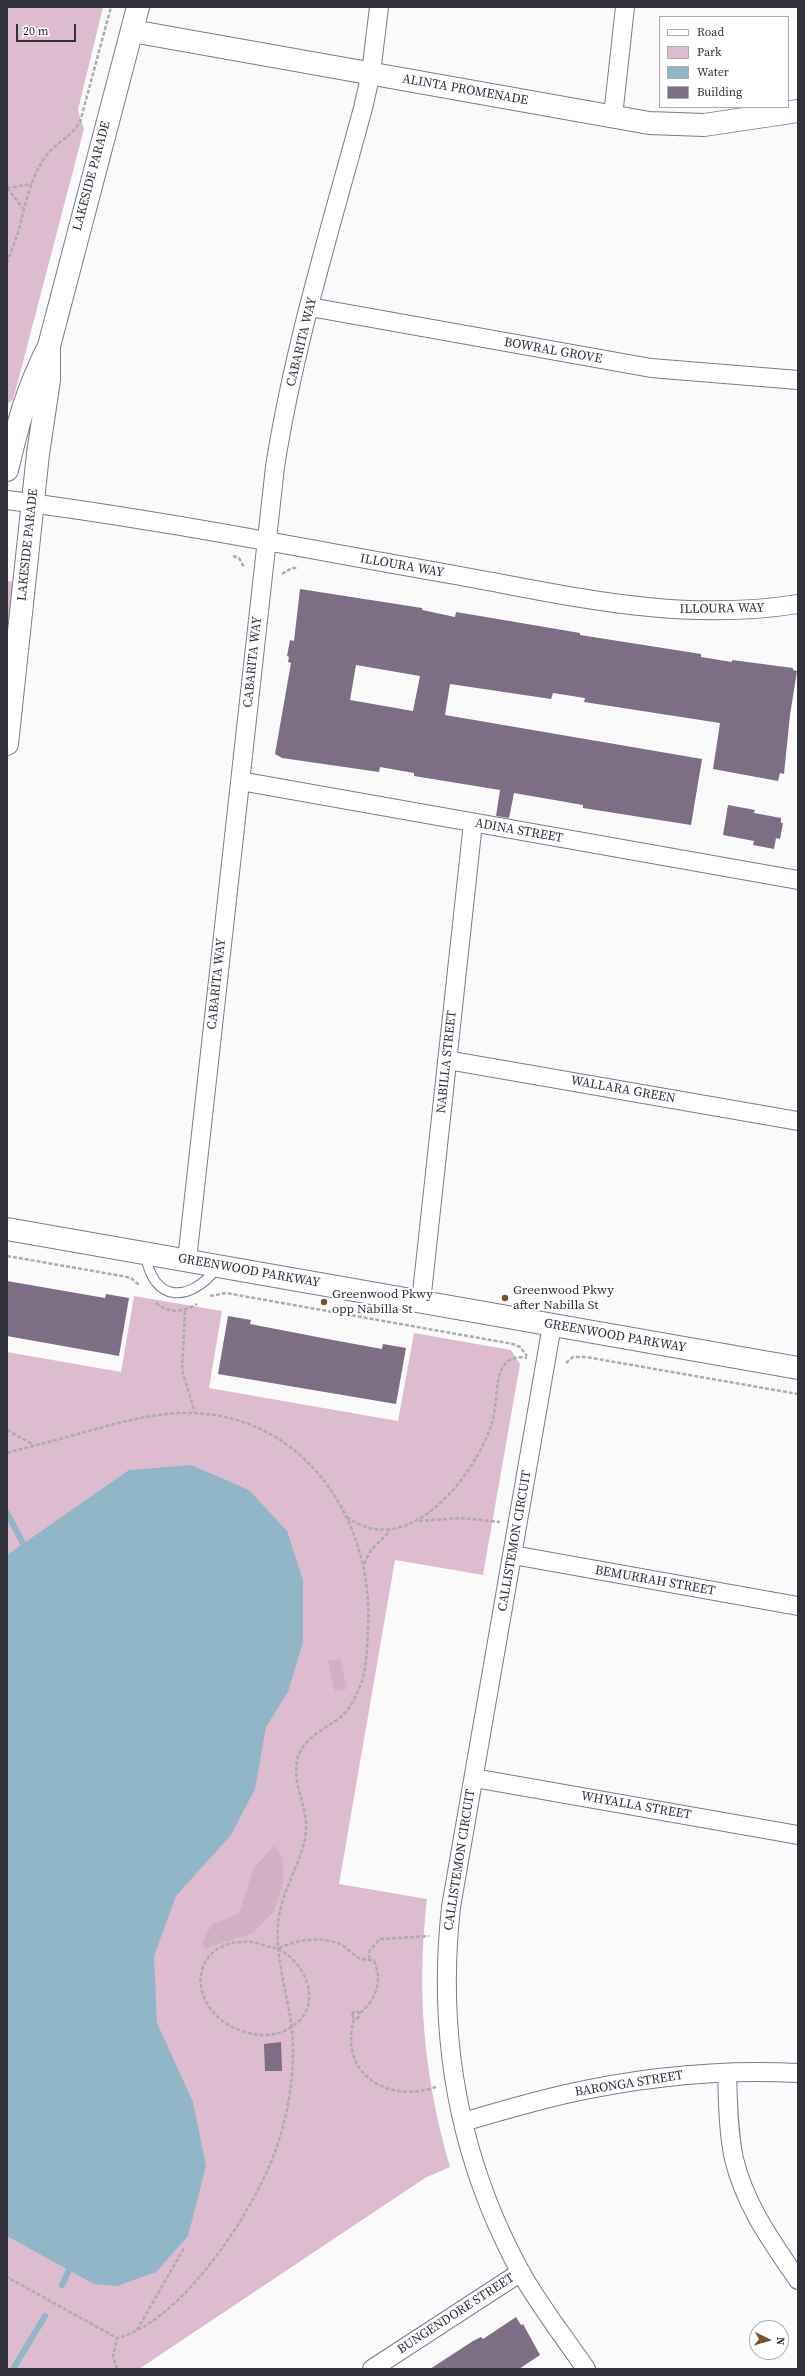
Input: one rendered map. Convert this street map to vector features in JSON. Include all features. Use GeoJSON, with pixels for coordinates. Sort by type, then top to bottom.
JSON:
{"type":"FeatureCollection","features":[{"type":"Feature","properties":{"kind":"street","name":"LAKESIDE PARADE"},"geometry":{"type":"LineString","coordinates":[[7,470],[18,421],[32,379],[49,346],[138,7]]}},
{"type":"Feature","properties":{"kind":"street","name":"CABARITA WAY"},"geometry":{"type":"LineString","coordinates":[[187,1260],[266,541],[282,423],[310,307],[363,108],[370,73],[379,7]]}},
{"type":"Feature","properties":{"kind":"street"},"geometry":{"type":"LineString","coordinates":[[613,116],[625,7]]}},
{"type":"Feature","properties":{"kind":"street","name":"ALINTA PROMENADE"},"geometry":{"type":"LineString","coordinates":[[132,31],[649,123],[681,126],[736,122],[798,111]]}},
{"type":"Feature","properties":{"kind":"street","name":"BOWRAL GROVE"},"geometry":{"type":"LineString","coordinates":[[310,307],[651,368],[798,380]]}},
{"type":"Feature","properties":{"kind":"street","name":"LAKESIDE PARADE"},"geometry":{"type":"LineString","coordinates":[[7,744],[38,454],[49,380],[49,346]]}},
{"type":"Feature","properties":{"kind":"street","name":"ILLOURA WAY"},"geometry":{"type":"LineString","coordinates":[[7,500],[266,541],[596,600],[663,609],[727,611],[798,604]]}},
{"type":"Feature","properties":{"kind":"street","name":"ADINA STREET"},"geometry":{"type":"LineString","coordinates":[[240,781],[798,880]]}},
{"type":"Feature","properties":{"kind":"street","name":"NABILLA STREET"},"geometry":{"type":"LineString","coordinates":[[421,1302],[473,823]]}},
{"type":"Feature","properties":{"kind":"street","name":"WALLARA GREEN"},"geometry":{"type":"LineString","coordinates":[[447,1060],[798,1121]]}},
{"type":"Feature","properties":{"kind":"street","name":"GREENWOOD PARKWAY"},"geometry":{"type":"LineString","coordinates":[[7,1230],[218,1265],[798,1368]]}},
{"type":"Feature","properties":{"kind":"street","name":"CALLISTEMON CIRCUIT"},"geometry":{"type":"LineString","coordinates":[[552,1325],[451,1908],[445,1981],[450,2060],[463,2122],[487,2200],[521,2272],[586,2369]]}},
{"type":"Feature","properties":{"kind":"street","name":"BEMURRAH STREET"},"geometry":{"type":"LineString","coordinates":[[513,1556],[798,1606]]}},
{"type":"Feature","properties":{"kind":"street","name":"WHYALLA STREET"},"geometry":{"type":"LineString","coordinates":[[474,1778],[798,1835]]}},
{"type":"Feature","properties":{"kind":"street"},"geometry":{"type":"LineString","coordinates":[[727,2073],[730,2131],[741,2182],[760,2223],[798,2280]]}},
{"type":"Feature","properties":{"kind":"street","name":"BARONGA STREET"},"geometry":{"type":"LineString","coordinates":[[463,2122],[591,2089],[656,2078],[727,2073],[798,2073]]}},
{"type":"Feature","properties":{"kind":"street","name":"BUNGENDORE STREET"},"geometry":{"type":"LineString","coordinates":[[372,2369],[521,2272]]}},
{"type":"Feature","properties":{"kind":"lane"},"geometry":{"type":"LineString","coordinates":[[145,1254],[147,1266],[158,1284],[176,1293],[184,1293],[200,1285],[218,1265]]}},
{"type":"Feature","properties":{"kind":"path"},"geometry":{"type":"LineString","coordinates":[[7,263],[20,226],[32,184],[45,157],[72,133],[80,122],[110,7]]}},
{"type":"Feature","properties":{"kind":"path"},"geometry":{"type":"LineString","coordinates":[[24,208],[7,188],[32,184]]}},
{"type":"Feature","properties":{"kind":"path"},"geometry":{"type":"LineString","coordinates":[[227,555],[239,558],[245,569]]}},
{"type":"Feature","properties":{"kind":"path"},"geometry":{"type":"LineString","coordinates":[[7,1256],[131,1278],[142,1288]]}},
{"type":"Feature","properties":{"kind":"path"},"geometry":{"type":"LineString","coordinates":[[151,1299],[166,1309],[184,1311],[210,1296],[226,1294],[512,1344],[525,1352],[527,1358]]}},
{"type":"Feature","properties":{"kind":"path"},"geometry":{"type":"LineString","coordinates":[[184,1311],[182,1370],[194,1413]]}},
{"type":"Feature","properties":{"kind":"path"},"geometry":{"type":"LineString","coordinates":[[417,1521],[433,1508],[468,1471],[482,1449],[492,1423],[503,1367],[511,1359],[519,1357],[534,1359]]}},
{"type":"Feature","properties":{"kind":"path"},"geometry":{"type":"LineString","coordinates":[[559,1363],[565,1363],[574,1357],[586,1357],[798,1394]]}},
{"type":"Feature","properties":{"kind":"path"},"geometry":{"type":"LineString","coordinates":[[7,1453],[142,1418],[194,1413],[236,1420],[257,1428],[286,1444],[306,1461],[324,1481],[357,1538],[369,1592],[367,1647],[362,1679],[355,1698],[344,1714],[302,1746],[297,1761],[297,1779],[307,1818],[306,1836],[283,1896],[279,1913],[277,1948],[292,2027],[292,2080],[288,2104],[274,2153],[254,2197],[198,2279],[177,2301],[130,2334],[117,2338],[7,2277]]}},
{"type":"Feature","properties":{"kind":"path"},"geometry":{"type":"LineString","coordinates":[[7,1430],[34,1445]]}},
{"type":"Feature","properties":{"kind":"path"},"geometry":{"type":"LineString","coordinates":[[345,1516],[365,1527],[391,1531]]}},
{"type":"Feature","properties":{"kind":"path"},"geometry":{"type":"LineString","coordinates":[[364,1564],[371,1550],[391,1531],[417,1521],[461,1518],[500,1522]]}},
{"type":"Feature","properties":{"kind":"path"},"geometry":{"type":"LineString","coordinates":[[369,1958],[370,1950],[380,1939],[429,1936]]}},
{"type":"Feature","properties":{"kind":"path"},"geometry":{"type":"LineString","coordinates":[[277,1948],[306,1940],[321,1940],[336,1942],[348,1948],[363,1960],[369,1958]]}},
{"type":"Feature","properties":{"kind":"path"},"geometry":{"type":"LineString","coordinates":[[240,1942],[253,1942],[277,1948],[287,1952],[305,1974],[309,2000],[306,2011],[292,2027],[270,2036],[258,2035],[233,2029],[213,2013],[201,1993],[202,1970],[207,1959],[217,1950],[240,1942]]}},
{"type":"Feature","properties":{"kind":"path"},"geometry":{"type":"LineString","coordinates":[[354,2019],[358,2018],[359,2014],[370,2005],[376,1993],[377,1968],[374,1961],[369,1958]]}},
{"type":"Feature","properties":{"kind":"path"},"geometry":{"type":"LineString","coordinates":[[359,2014],[357,2012],[353,2013],[354,2019],[350,2041],[352,2054],[362,2072],[369,2079],[389,2090],[399,2092],[415,2092],[436,2087]]}},
{"type":"Feature","properties":{"kind":"path"},"geometry":{"type":"LineString","coordinates":[[136,2330],[184,2248]]}},
{"type":"Feature","properties":{"kind":"path"},"geometry":{"type":"LineString","coordinates":[[117,2338],[113,2356],[117,2369]]}},
{"type":"Feature","properties":{"kind":"green space"},"geometry":{"type":"Polygon","coordinates":[[[7,7],[103,7],[78,110],[84,129],[13,400],[7,404],[7,7]]]}},
{"type":"Feature","properties":{"kind":"green space"},"geometry":{"type":"Polygon","coordinates":[[[7,581],[16,582],[7,661],[7,581]]]}},
{"type":"Feature","properties":{"kind":"green space"},"geometry":{"type":"Polygon","coordinates":[[[134,1296],[222,1311],[209,1388],[398,1421],[414,1333],[511,1350],[520,1364],[483,1575],[395,1560],[339,1884],[427,1899],[422,1968],[425,2034],[428,2067],[434,2100],[450,2167],[425,2178],[139,2369],[7,2369],[7,1352],[121,1372],[134,1296]]]}},
{"type":"Feature","properties":{"kind":"shaded area"},"geometry":{"type":"Polygon","coordinates":[[[340,1659],[347,1689],[335,1691],[328,1661],[340,1659]]]}},
{"type":"Feature","properties":{"kind":"shaded area"},"geometry":{"type":"Polygon","coordinates":[[[275,1845],[283,1860],[283,1883],[274,1911],[253,1933],[204,1949],[203,1941],[212,1924],[239,1914],[253,1869],[275,1845]]]}},
{"type":"Feature","properties":{"kind":"water"},"geometry":{"type":"Polygon","coordinates":[[[191,1465],[249,1490],[287,1531],[303,1580],[303,1642],[288,1692],[266,1727],[255,1789],[231,1835],[176,1896],[154,1956],[157,2023],[193,2102],[206,2166],[188,2236],[156,2272],[117,2286],[94,2284],[7,2236],[7,1555],[129,1470],[191,1465]]]}},
{"type":"Feature","properties":{"kind":"building"},"geometry":{"type":"Polygon","coordinates":[[[300,589],[422,608],[422,610],[455,617],[456,612],[474,615],[580,633],[580,635],[701,654],[701,657],[732,662],[732,660],[793,668],[793,670],[797,671],[790,715],[784,774],[780,773],[778,781],[713,769],[720,723],[584,702],[585,698],[553,693],[551,699],[450,684],[445,715],[702,759],[691,825],[583,808],[583,805],[514,793],[509,818],[496,816],[500,790],[414,776],[414,773],[380,767],[379,772],[282,758],[275,754],[291,663],[288,662],[289,657],[287,656],[290,640],[294,641],[300,589]],[[356,665],[350,700],[413,711],[420,676],[356,665]]]}},
{"type":"Feature","properties":{"kind":"building"},"geometry":{"type":"Polygon","coordinates":[[[728,805],[755,810],[754,813],[781,818],[781,823],[783,823],[780,839],[776,838],[774,849],[753,845],[754,841],[723,835],[728,805]]]}},
{"type":"Feature","properties":{"kind":"building"},"geometry":{"type":"Polygon","coordinates":[[[7,1281],[105,1298],[106,1294],[129,1298],[119,1356],[7,1336],[7,1281]]]}},
{"type":"Feature","properties":{"kind":"building"},"geometry":{"type":"Polygon","coordinates":[[[228,1316],[251,1320],[250,1324],[382,1349],[383,1344],[406,1348],[396,1404],[218,1374],[228,1316]]]}},
{"type":"Feature","properties":{"kind":"building"},"geometry":{"type":"Polygon","coordinates":[[[281,2042],[282,2071],[265,2071],[264,2044],[281,2042]]]}},
{"type":"Feature","properties":{"kind":"building"},"geometry":{"type":"Polygon","coordinates":[[[516,2317],[521,2325],[523,2324],[540,2355],[519,2369],[430,2369],[473,2341],[481,2337],[483,2339],[516,2317]]]}},
{"type":"Feature","properties":{"kind":"waterway"},"geometry":{"type":"LineString","coordinates":[[7,1513],[27,1551]]}},
{"type":"Feature","properties":{"kind":"waterway"},"geometry":{"type":"LineString","coordinates":[[62,2285],[69,2270],[70,2262]]}},
{"type":"Feature","properties":{"kind":"waterway"},"geometry":{"type":"LineString","coordinates":[[13,2369],[45,2316]]}},
{"type":"Feature","properties":{"kind":"place","name":"Greenwood Pkwy after Nabilla St"},"geometry":{"type":"Point","coordinates":[505,1298]}},
{"type":"Feature","properties":{"kind":"place","name":"Greenwood Pkwy opp Nabilla St"},"geometry":{"type":"Point","coordinates":[324,1302]}}]}
